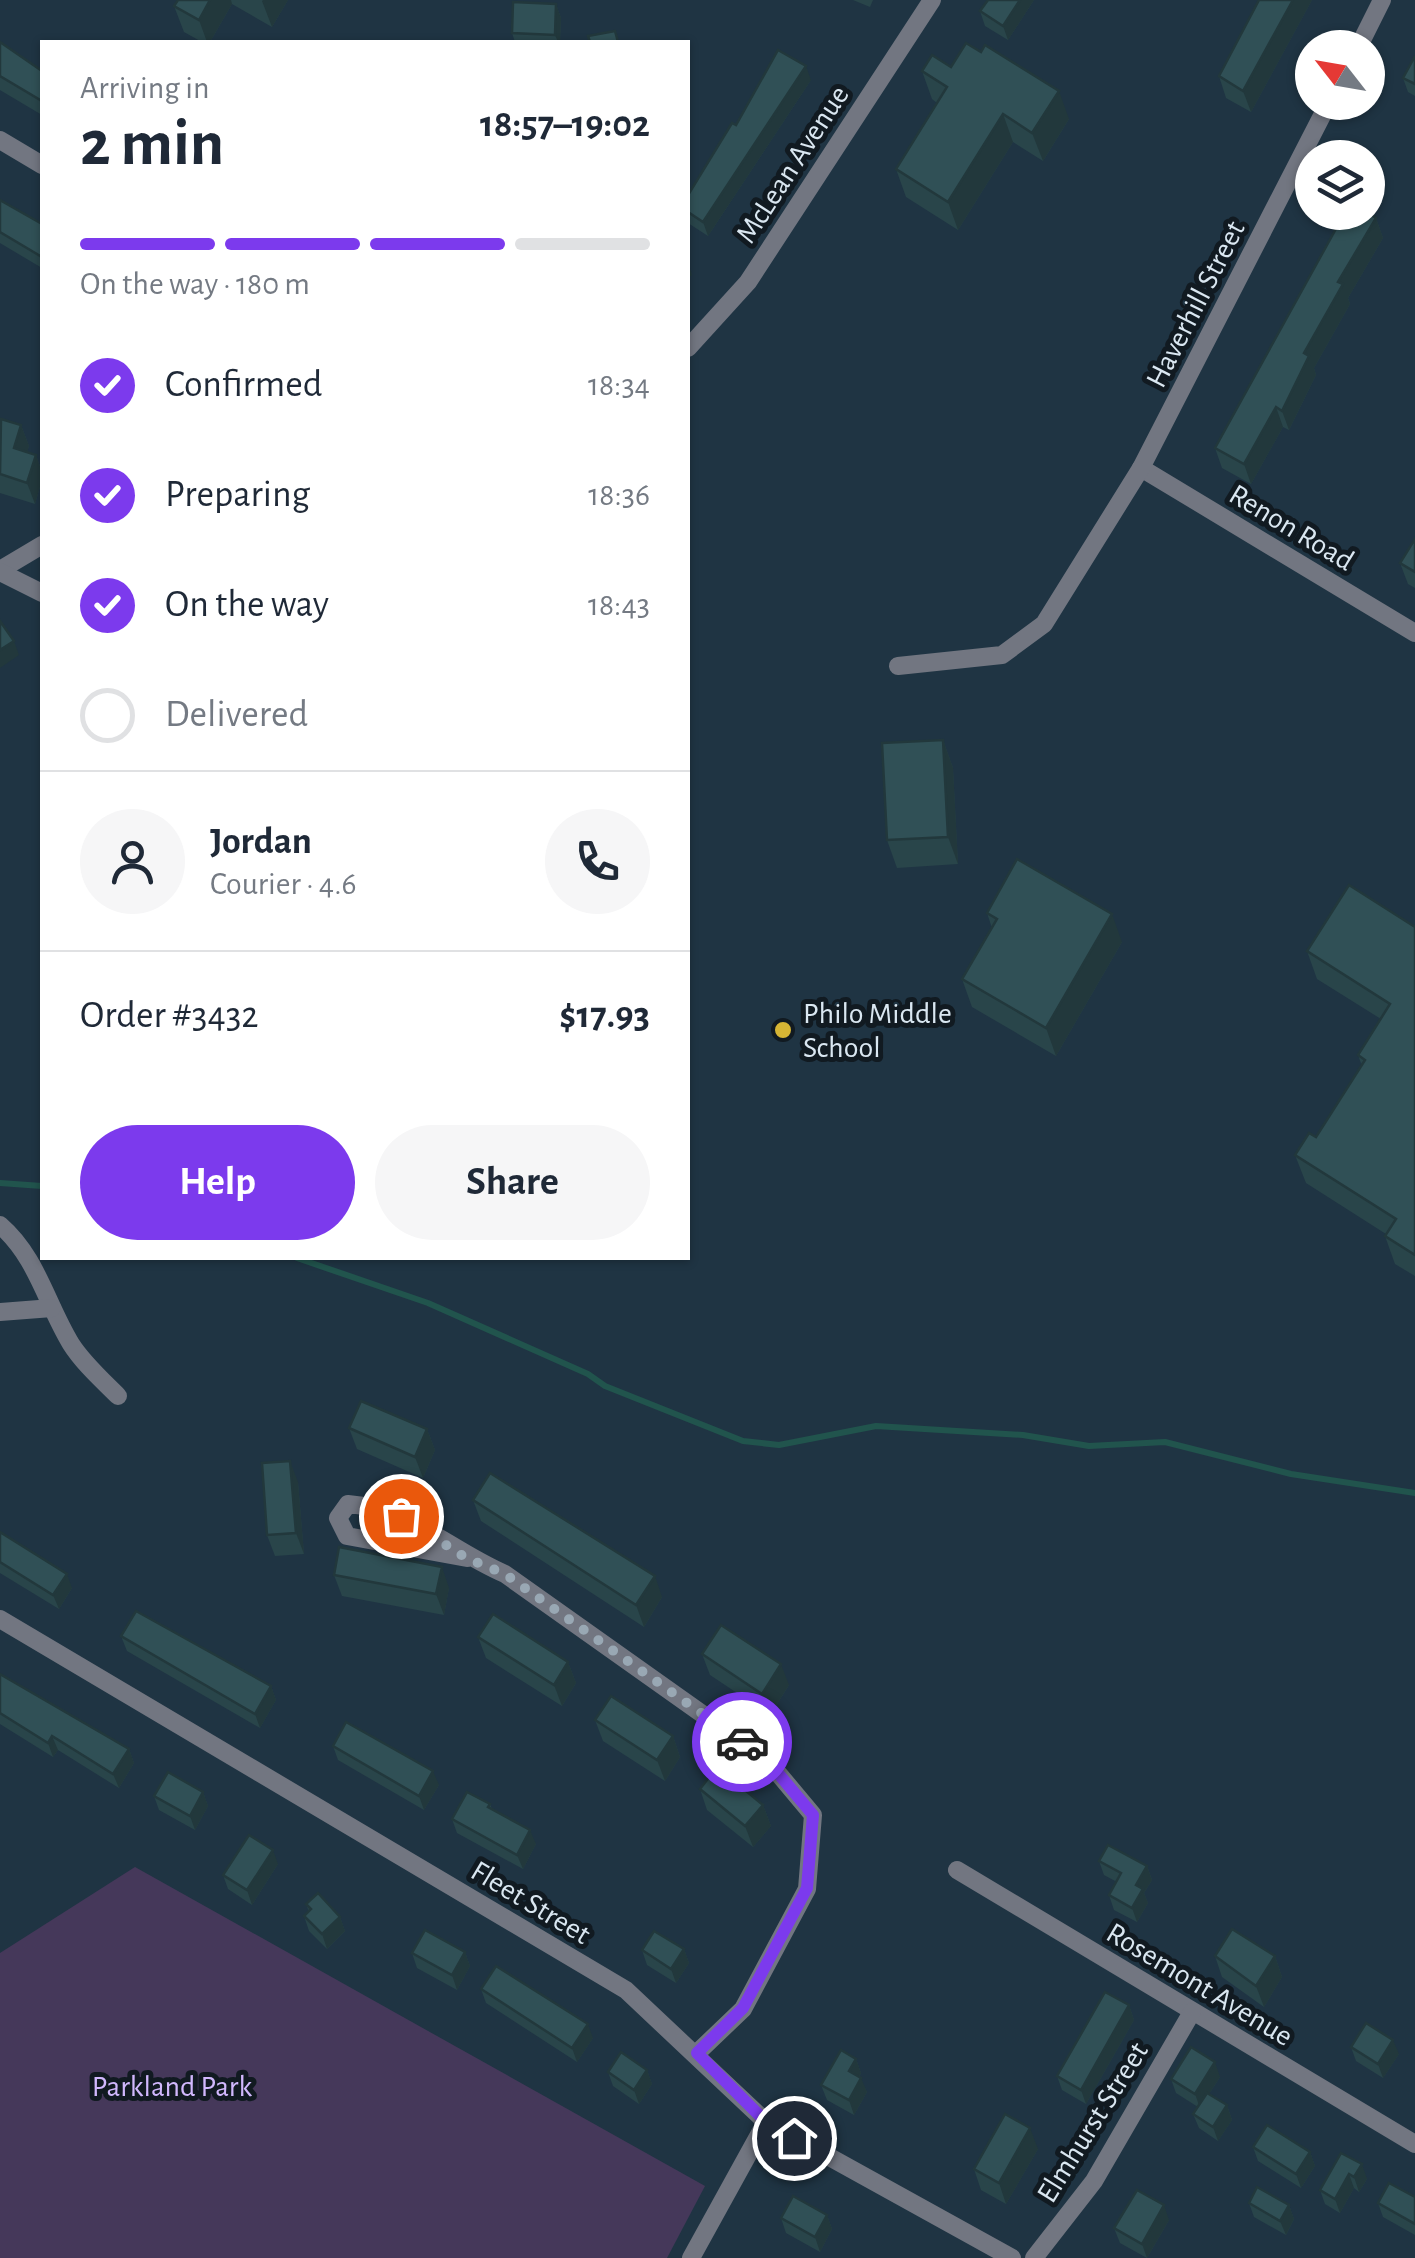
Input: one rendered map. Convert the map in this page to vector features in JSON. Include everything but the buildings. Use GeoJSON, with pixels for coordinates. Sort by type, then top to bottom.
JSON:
{"type":"FeatureCollection","features":[{"type":"Feature","properties":{"kind":"street","name":"McLean Avenue"},"geometry":{"type":"LineString","coordinates":[[690,346],[748,282],[932,0]]}},
{"type":"Feature","properties":{"kind":"street"},"geometry":{"type":"LineString","coordinates":[[1367,30],[1382,0]]}},
{"type":"Feature","properties":{"kind":"street","name":"Haverhill Street"},"geometry":{"type":"LineString","coordinates":[[898,666],[977,661],[1018,647],[1044,624],[1141,468],[1321,120]]}},
{"type":"Feature","properties":{"kind":"street"},"geometry":{"type":"LineString","coordinates":[[0,140],[40,164]]}},
{"type":"Feature","properties":{"kind":"street","name":"Renon Road"},"geometry":{"type":"LineString","coordinates":[[1141,468],[1415,633]]}},
{"type":"Feature","properties":{"kind":"street"},"geometry":{"type":"LineString","coordinates":[[0,571],[40,546]]}},
{"type":"Feature","properties":{"kind":"street"},"geometry":{"type":"LineString","coordinates":[[0,571],[40,592]]}},
{"type":"Feature","properties":{"kind":"street"},"geometry":{"type":"LineString","coordinates":[[0,1225],[26,1253],[72,1346],[118,1396]]}},
{"type":"Feature","properties":{"kind":"street"},"geometry":{"type":"LineString","coordinates":[[0,1312],[52,1308]]}},
{"type":"Feature","properties":{"kind":"street"},"geometry":{"type":"LineString","coordinates":[[466,1558],[422,1526],[381,1507],[348,1504],[338,1518],[347,1536],[466,1558],[505,1574],[767,1760],[813,1815],[807,1888],[743,2008],[697,2053]]}},
{"type":"Feature","properties":{"kind":"street","name":"Fleet Street"},"geometry":{"type":"LineString","coordinates":[[0,1619],[626,1990],[766,2122],[1012,2258]]}},
{"type":"Feature","properties":{"kind":"street","name":"Rosemont Avenue"},"geometry":{"type":"LineString","coordinates":[[957,1870],[1415,2144]]}},
{"type":"Feature","properties":{"kind":"street","name":"Elmhurst Street"},"geometry":{"type":"LineString","coordinates":[[1034,2258],[1094,2180],[1192,2012]]}},
{"type":"Feature","properties":{"kind":"street"},"geometry":{"type":"LineString","coordinates":[[691,2258],[766,2122]]}},
{"type":"Feature","properties":{"kind":"green space","name":"Parkland Park"},"geometry":{"type":"Polygon","coordinates":[[[135,1867],[705,2186],[667,2258],[0,2258],[0,1953],[135,1867]]]}},
{"type":"Feature","properties":{"kind":"waterway"},"geometry":{"type":"LineString","coordinates":[[0,1183],[40,1186]]}},
{"type":"Feature","properties":{"kind":"waterway"},"geometry":{"type":"LineString","coordinates":[[303,1260],[428,1303],[588,1374],[605,1386],[743,1441],[779,1445],[876,1426],[1023,1435],[1089,1446],[1165,1442],[1291,1474],[1415,1493]]}},
{"type":"Feature","properties":{"kind":"way so far"},"geometry":{"type":"LineString","coordinates":[[401,1516],[466,1558],[505,1574],[742,1742]]}},
{"type":"Feature","properties":{"kind":"place","name":"Philo Middle School"},"geometry":{"type":"Point","coordinates":[783,1030]}},
{"type":"Feature","properties":{"kind":"route"},"geometry":{"type":"LineString","coordinates":[[742,1742],[767,1760],[813,1815],[807,1888],[743,2008],[697,2053],[766,2122],[794,2138]]}}]}
